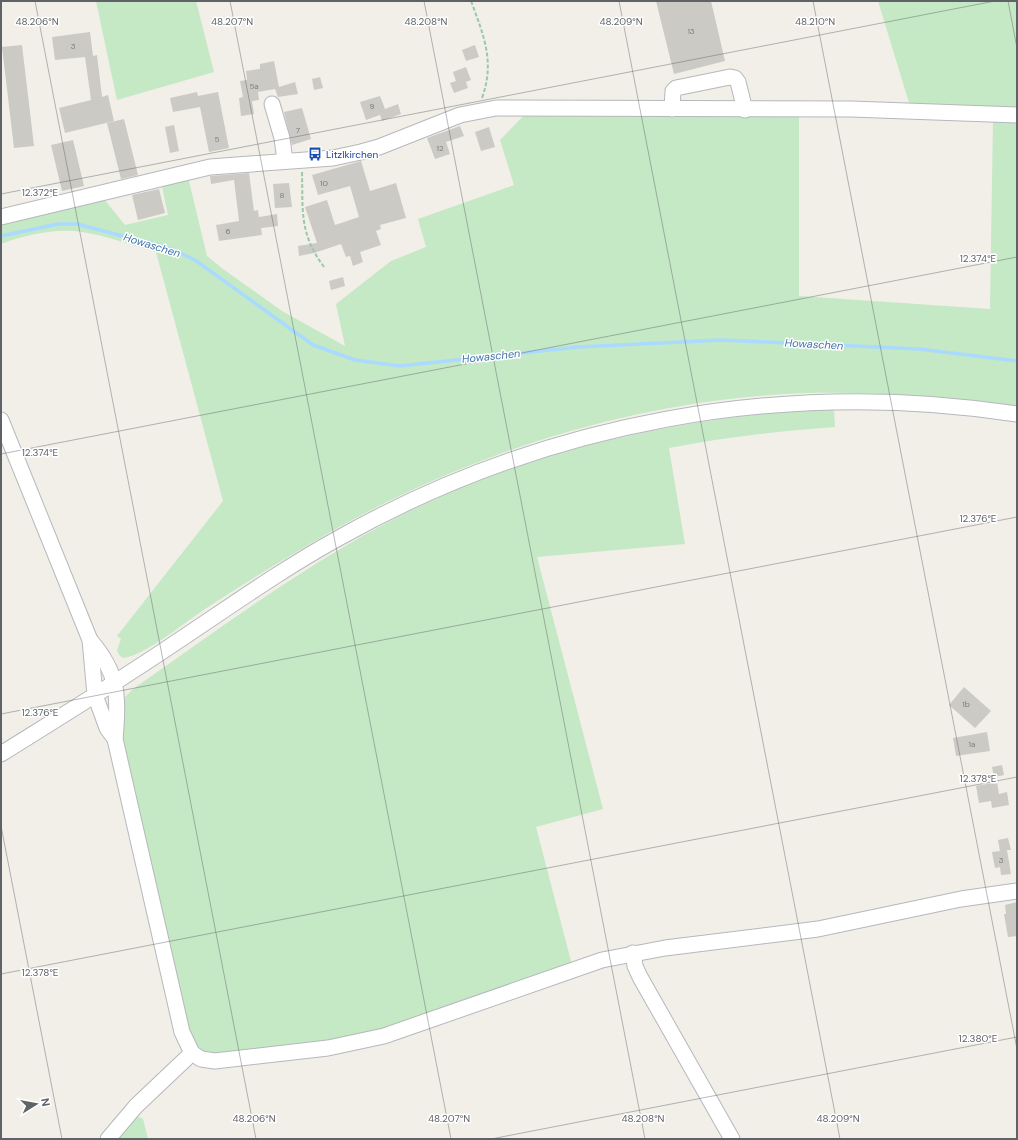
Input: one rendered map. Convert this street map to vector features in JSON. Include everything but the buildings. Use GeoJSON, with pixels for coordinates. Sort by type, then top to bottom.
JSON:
{"type":"FeatureCollection","features":[{"type":"Feature","properties":{"kind":"street"},"geometry":{"type":"LineString","coordinates":[[672,109],[673,91],[676,88],[730,77],[735,78],[738,82],[745,110]]}},
{"type":"Feature","properties":{"kind":"street"},"geometry":{"type":"LineString","coordinates":[[272,104],[282,138],[285,162]]}},
{"type":"Feature","properties":{"kind":"street"},"geometry":{"type":"LineString","coordinates":[[1,217],[190,171],[224,166],[333,158],[379,147],[476,110],[496,108],[745,110],[851,109],[1017,115]]}},
{"type":"Feature","properties":{"kind":"street"},"geometry":{"type":"LineString","coordinates":[[1,754],[95,695],[266,582],[337,539],[416,498],[496,464],[599,433],[652,421],[750,407],[800,402],[900,402],[976,407],[1017,414]]}},
{"type":"Feature","properties":{"kind":"street"},"geometry":{"type":"LineString","coordinates":[[1,420],[90,640],[95,695],[107,728],[115,739]]}},
{"type":"Feature","properties":{"kind":"street"},"geometry":{"type":"LineString","coordinates":[[90,640],[102,653],[115,682],[117,722],[115,739],[182,1032],[192,1053],[201,1059],[215,1060],[328,1048],[384,1036],[574,969],[633,953],[818,928],[976,896],[1017,890]]}},
{"type":"Feature","properties":{"kind":"street"},"geometry":{"type":"LineString","coordinates":[[633,953],[635,966],[640,977],[732,1139]]}},
{"type":"Feature","properties":{"kind":"street"},"geometry":{"type":"LineString","coordinates":[[108,1139],[136,1106],[192,1053]]}},
{"type":"Feature","properties":{"kind":"path"},"geometry":{"type":"LineString","coordinates":[[471,1],[482,30],[489,62],[485,88],[476,110]]}},
{"type":"Feature","properties":{"kind":"path"},"geometry":{"type":"LineString","coordinates":[[302,161],[302,211],[305,231],[317,257],[324,267]]}},
{"type":"Feature","properties":{"kind":"green space"},"geometry":{"type":"Polygon","coordinates":[[[96,1],[196,1],[214,72],[117,100],[96,1]]]}},
{"type":"Feature","properties":{"kind":"green space"},"geometry":{"type":"Polygon","coordinates":[[[878,1],[1017,1],[1017,111],[910,106],[878,1]]]}},
{"type":"Feature","properties":{"kind":"green space"},"geometry":{"type":"Polygon","coordinates":[[[528,111],[799,115],[799,296],[990,309],[993,119],[1017,122],[1017,407],[912,396],[860,393],[807,393],[745,397],[683,406],[621,418],[561,434],[502,453],[443,476],[387,502],[332,531],[268,569],[205,609],[165,638],[132,656],[123,658],[119,655],[117,650],[121,639],[117,636],[223,501],[156,252],[101,236],[72,231],[41,233],[1,244],[1,225],[104,199],[125,225],[168,215],[161,182],[188,177],[207,256],[282,311],[345,346],[336,304],[391,261],[426,247],[418,219],[514,185],[500,140],[528,111]]]}},
{"type":"Feature","properties":{"kind":"green space"},"geometry":{"type":"Polygon","coordinates":[[[801,410],[834,410],[835,427],[752,435],[669,448],[685,544],[537,557],[603,809],[536,827],[572,965],[385,1031],[291,1048],[204,1054],[196,1049],[191,1040],[131,781],[123,736],[122,710],[124,698],[133,689],[223,626],[314,565],[377,528],[427,503],[478,481],[530,462],[636,434],[745,416],[801,410]]]}},
{"type":"Feature","properties":{"kind":"green space"},"geometry":{"type":"Polygon","coordinates":[[[134,1115],[143,1119],[148,1139],[113,1139],[134,1115]]]}},
{"type":"Feature","properties":{"kind":"waterway","name":"Howaschen"},"geometry":{"type":"LineString","coordinates":[[1,236],[58,224],[77,224],[172,249],[195,260],[313,345],[355,360],[400,366],[578,347],[722,340],[919,349],[1017,361]]}},
{"type":"Feature","properties":{"kind":"place","name":"Litzlkirchen"},"geometry":{"type":"Point","coordinates":[315,154]}}]}
